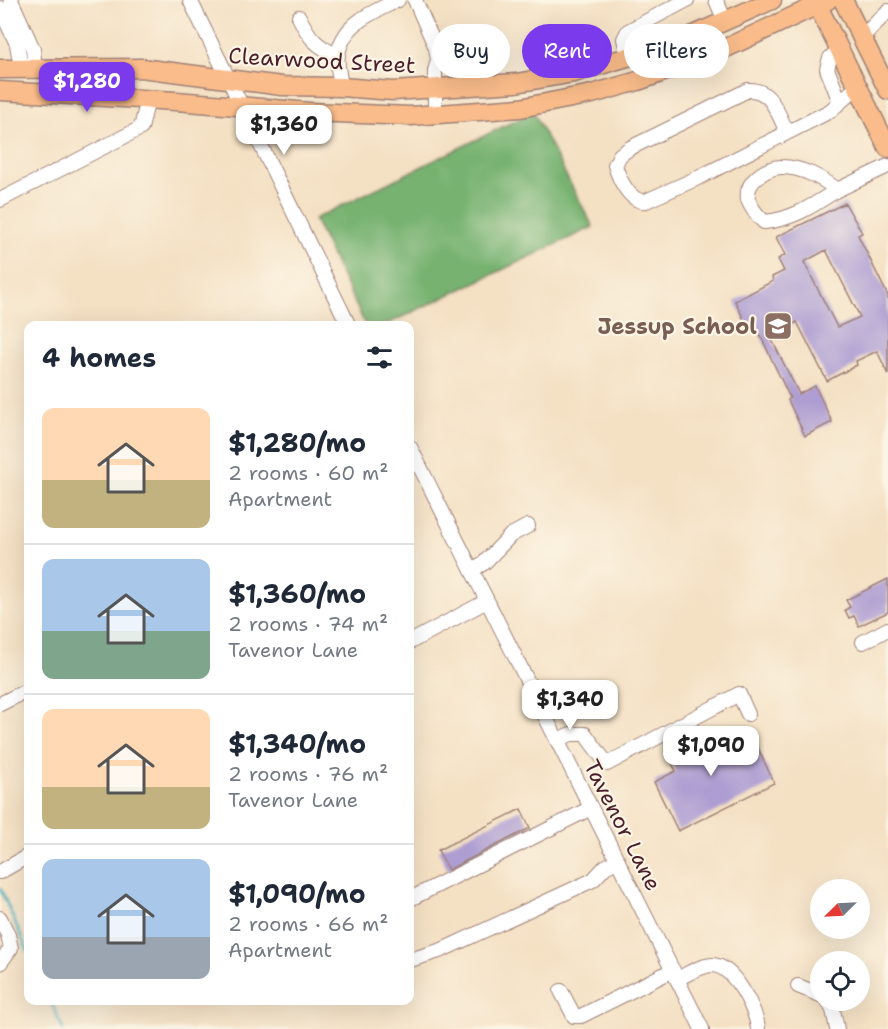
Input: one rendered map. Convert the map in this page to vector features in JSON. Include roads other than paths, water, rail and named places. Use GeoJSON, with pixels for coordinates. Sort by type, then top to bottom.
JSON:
{"type":"FeatureCollection","features":[{"type":"Feature","properties":{"kind":"main road","name":"Clearwood Street"},"geometry":{"type":"LineString","coordinates":[[718,24],[772,0]]}},
{"type":"Feature","properties":{"kind":"main road"},"geometry":{"type":"LineString","coordinates":[[843,0],[888,90]]}},
{"type":"Feature","properties":{"kind":"main road"},"geometry":{"type":"LineString","coordinates":[[0,91],[148,99],[310,112],[411,116],[520,108],[592,94],[711,56],[820,2],[888,148]]}},
{"type":"Feature","properties":{"kind":"main road","name":"Clearwood Street"},"geometry":{"type":"LineString","coordinates":[[0,69],[141,69],[282,86],[393,91],[516,83],[574,73],[624,58]]}},
{"type":"Feature","properties":{"kind":"main road"},"geometry":{"type":"LineString","coordinates":[[27,91],[28,68]]}},
{"type":"Feature","properties":{"kind":"main road"},"geometry":{"type":"LineString","coordinates":[[633,78],[634,82]]}},
{"type":"Feature","properties":{"kind":"street"},"geometry":{"type":"LineString","coordinates":[[11,0],[33,49],[28,68]]}},
{"type":"Feature","properties":{"kind":"street"},"geometry":{"type":"LineString","coordinates":[[190,0],[347,321]]}},
{"type":"Feature","properties":{"kind":"street"},"geometry":{"type":"LineString","coordinates":[[341,87],[338,56],[346,33],[366,15],[398,0]]}},
{"type":"Feature","properties":{"kind":"street"},"geometry":{"type":"LineString","coordinates":[[415,0],[432,39]]}},
{"type":"Feature","properties":{"kind":"street"},"geometry":{"type":"LineString","coordinates":[[641,24],[687,0]]}},
{"type":"Feature","properties":{"kind":"street"},"geometry":{"type":"LineString","coordinates":[[716,0],[725,21]]}},
{"type":"Feature","properties":{"kind":"street"},"geometry":{"type":"LineString","coordinates":[[0,8],[28,68]]}},
{"type":"Feature","properties":{"kind":"street"},"geometry":{"type":"LineString","coordinates":[[862,37],[888,11]]}},
{"type":"Feature","properties":{"kind":"street"},"geometry":{"type":"LineString","coordinates":[[299,17],[314,43],[338,56]]}},
{"type":"Feature","properties":{"kind":"street"},"geometry":{"type":"LineString","coordinates":[[840,49],[830,58],[827,69],[840,102]]}},
{"type":"Feature","properties":{"kind":"street"},"geometry":{"type":"LineString","coordinates":[[435,78],[435,114]]}},
{"type":"Feature","properties":{"kind":"street"},"geometry":{"type":"LineString","coordinates":[[484,78],[485,85]]}},
{"type":"Feature","properties":{"kind":"street"},"geometry":{"type":"LineString","coordinates":[[787,132],[766,94],[761,90],[748,90],[630,148],[620,155],[615,165],[630,195],[637,201],[646,201],[700,177],[830,111],[858,86]]}},
{"type":"Feature","properties":{"kind":"street"},"geometry":{"type":"LineString","coordinates":[[0,200],[141,128],[148,99]]}},
{"type":"Feature","properties":{"kind":"street"},"geometry":{"type":"LineString","coordinates":[[837,190],[826,181],[801,171],[772,167],[758,176],[751,185],[748,198],[755,212],[764,222],[776,221],[798,214],[837,190],[888,165]]}},
{"type":"Feature","properties":{"kind":"street","name":"Tavenor Lane"},"geometry":{"type":"LineString","coordinates":[[414,455],[702,1029]]}},
{"type":"Feature","properties":{"kind":"street"},"geometry":{"type":"LineString","coordinates":[[471,570],[484,563],[512,535],[528,526]]}},
{"type":"Feature","properties":{"kind":"street"},"geometry":{"type":"LineString","coordinates":[[414,640],[487,601]]}},
{"type":"Feature","properties":{"kind":"street"},"geometry":{"type":"LineString","coordinates":[[863,642],[888,629]]}},
{"type":"Feature","properties":{"kind":"street"},"geometry":{"type":"LineString","coordinates":[[0,704],[24,692]]}},
{"type":"Feature","properties":{"kind":"street"},"geometry":{"type":"LineString","coordinates":[[557,740],[571,734],[585,734],[607,764],[739,694],[748,714]]}},
{"type":"Feature","properties":{"kind":"street"},"geometry":{"type":"LineString","coordinates":[[414,897],[591,808]]}},
{"type":"Feature","properties":{"kind":"street"},"geometry":{"type":"LineString","coordinates":[[0,872],[24,857]]}},
{"type":"Feature","properties":{"kind":"street"},"geometry":{"type":"LineString","coordinates":[[414,959],[442,950],[593,880],[605,867],[618,860]]}},
{"type":"Feature","properties":{"kind":"street"},"geometry":{"type":"LineString","coordinates":[[0,918],[8,935],[10,948],[0,963]]}},
{"type":"Feature","properties":{"kind":"street"},"geometry":{"type":"LineString","coordinates":[[561,991],[574,1016],[581,1016],[675,975],[711,965],[725,969],[756,1013],[758,1029]]}},
{"type":"Feature","properties":{"kind":"street"},"geometry":{"type":"LineString","coordinates":[[798,986],[810,991]]}},
{"type":"Feature","properties":{"kind":"street"},"geometry":{"type":"LineString","coordinates":[[833,1011],[837,1029]]}},
{"type":"Feature","properties":{"kind":"waterway"},"geometry":{"type":"LineString","coordinates":[[0,888],[24,943]]}},
{"type":"Feature","properties":{"kind":"waterway"},"geometry":{"type":"LineString","coordinates":[[52,1005],[63,1029]]}},
{"type":"Feature","properties":{"kind":"place","name":"Jessup School"},"geometry":{"type":"Point","coordinates":[778,326]}}]}
